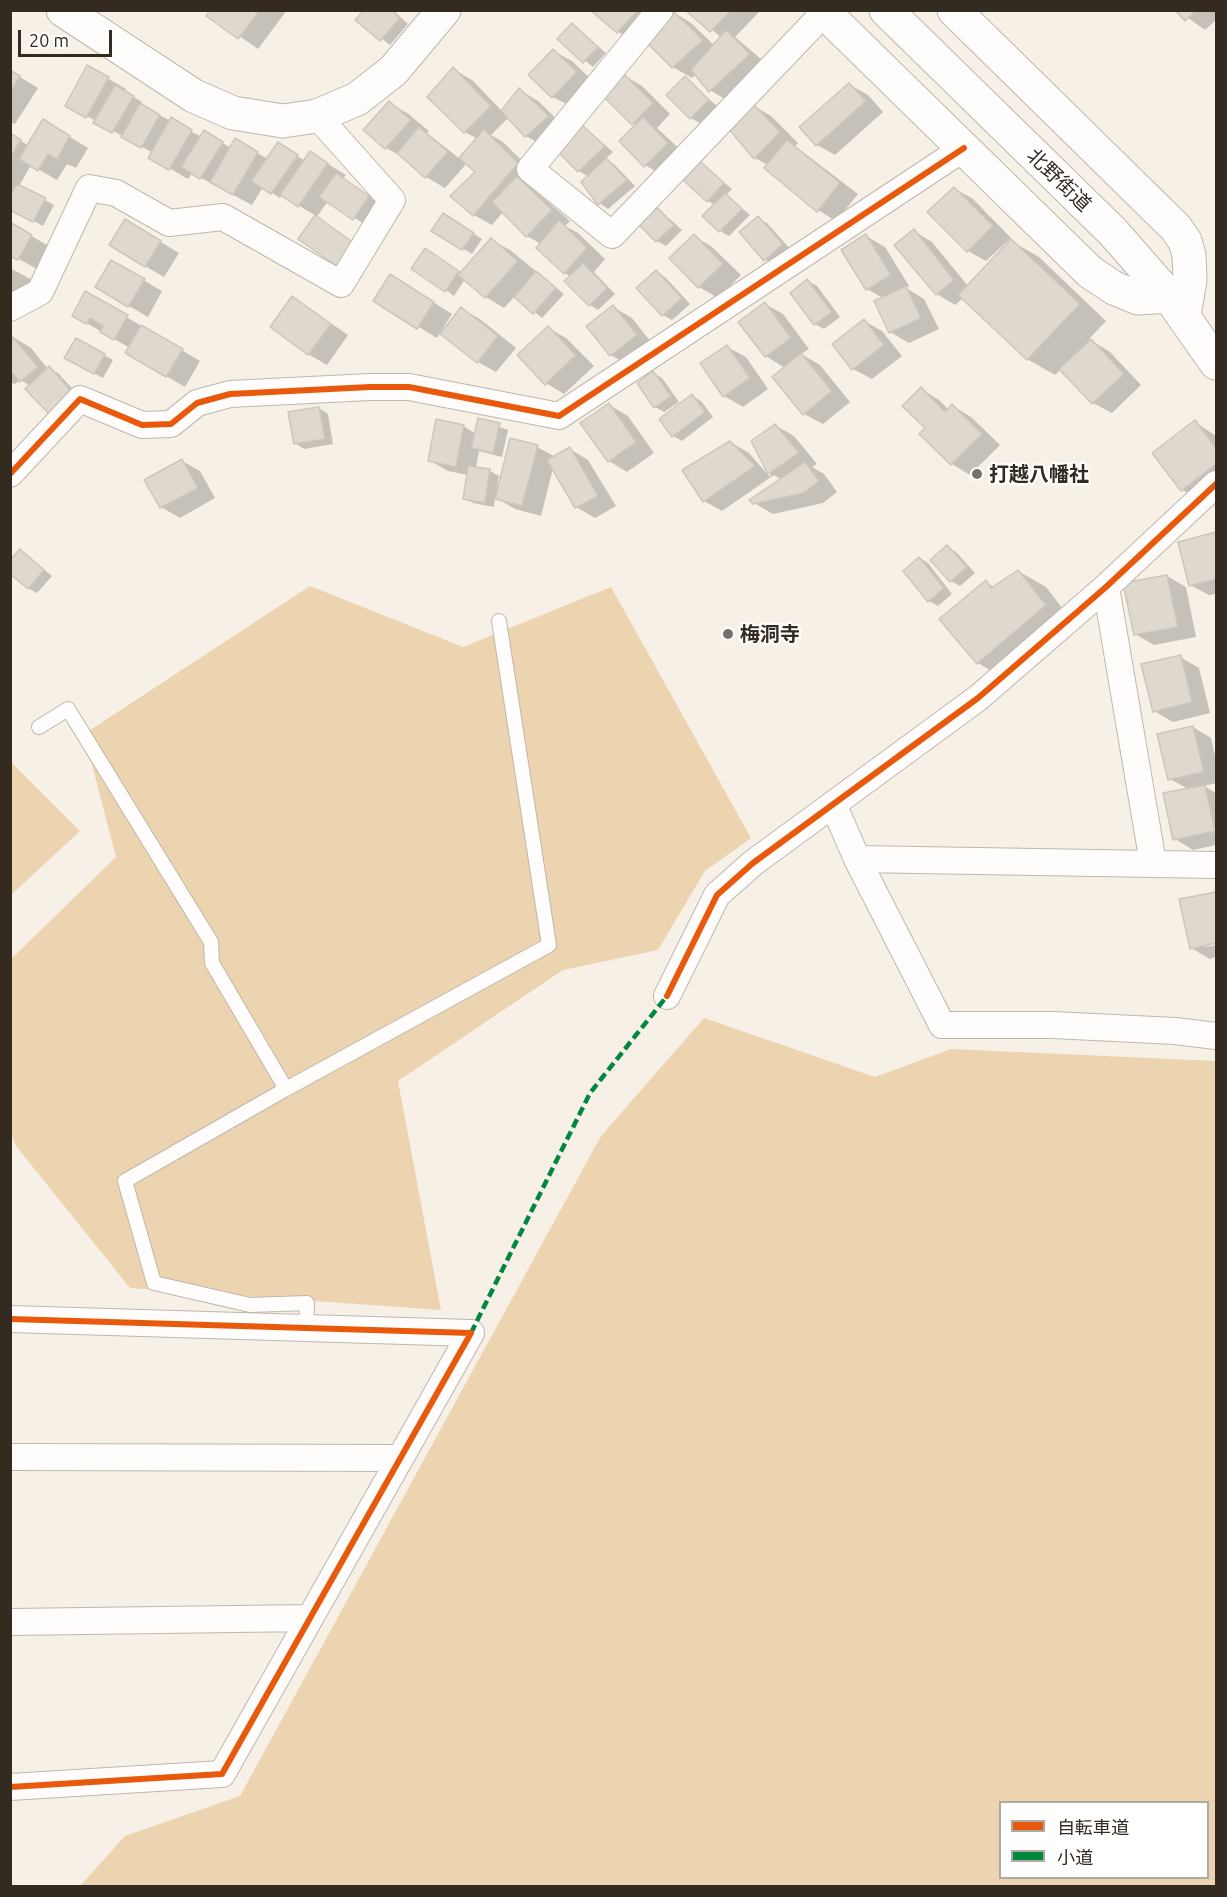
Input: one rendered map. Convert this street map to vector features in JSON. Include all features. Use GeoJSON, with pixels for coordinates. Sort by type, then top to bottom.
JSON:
{"type":"FeatureCollection","features":[{"type":"Feature","properties":{"kind":"main road"},"geometry":{"type":"LineString","coordinates":[[63,10],[194,96],[233,113],[283,122],[317,116],[357,99],[393,71],[444,10]]}},
{"type":"Feature","properties":{"kind":"main road","name":"北野街道"},"geometry":{"type":"LineString","coordinates":[[886,10],[1113,232],[1177,306],[1216,363]]}},
{"type":"Feature","properties":{"kind":"main road"},"geometry":{"type":"LineString","coordinates":[[823,12],[1090,272],[1114,288],[1138,298],[1177,306],[1190,280],[1189,255],[1185,240],[1176,228],[958,12]]}},
{"type":"Feature","properties":{"kind":"street"},"geometry":{"type":"LineString","coordinates":[[660,10],[530,169],[612,235],[823,12]]}},
{"type":"Feature","properties":{"kind":"street"},"geometry":{"type":"LineString","coordinates":[[10,308],[40,292],[89,188],[116,193],[169,223],[223,217],[341,284],[392,200],[317,116]]}},
{"type":"Feature","properties":{"kind":"street"},"geometry":{"type":"LineString","coordinates":[[10,474],[80,399],[142,425],[171,424],[197,403],[230,394],[370,387],[409,387],[559,416],[964,148]]}},
{"type":"Feature","properties":{"kind":"street"},"geometry":{"type":"LineString","coordinates":[[667,996],[717,895],[753,863],[834,806],[978,698],[1106,586],[1216,484]]}},
{"type":"Feature","properties":{"kind":"street"},"geometry":{"type":"LineString","coordinates":[[1106,586],[1153,864]]}},
{"type":"Feature","properties":{"kind":"street"},"geometry":{"type":"LineString","coordinates":[[834,806],[857,859],[942,1025],[1064,1026],[1175,1031],[1216,1036]]}},
{"type":"Feature","properties":{"kind":"street"},"geometry":{"type":"LineString","coordinates":[[857,859],[1216,865]]}},
{"type":"Feature","properties":{"kind":"street"},"geometry":{"type":"LineString","coordinates":[[10,1319],[471,1333],[222,1774],[10,1787]]}},
{"type":"Feature","properties":{"kind":"street"},"geometry":{"type":"LineString","coordinates":[[10,1457],[400,1458]]}},
{"type":"Feature","properties":{"kind":"street"},"geometry":{"type":"LineString","coordinates":[[10,1622],[310,1618]]}},
{"type":"Feature","properties":{"kind":"lane"},"geometry":{"type":"LineString","coordinates":[[306,1328],[307,1303],[250,1305],[154,1283],[125,1181],[286,1089],[549,945],[499,621]]}},
{"type":"Feature","properties":{"kind":"lane"},"geometry":{"type":"LineString","coordinates":[[39,727],[68,709],[211,942],[212,963],[286,1089]]}},
{"type":"Feature","properties":{"kind":"shaded area"},"geometry":{"type":"Polygon","coordinates":[[[310,586],[463,647],[611,587],[751,838],[705,871],[658,950],[563,970],[398,1081],[441,1310],[130,1288],[16,1146],[11,1133],[10,960],[116,857],[84,734],[310,586]]]}},
{"type":"Feature","properties":{"kind":"shaded area"},"geometry":{"type":"Polygon","coordinates":[[[11,762],[80,831],[11,895],[11,762]]]}},
{"type":"Feature","properties":{"kind":"shaded area"},"geometry":{"type":"Polygon","coordinates":[[[704,1018],[875,1077],[951,1049],[1216,1061],[1216,1886],[80,1886],[125,1836],[240,1796],[601,1136],[704,1018]]]}},
{"type":"Feature","properties":{"kind":"building"},"geometry":{"type":"Polygon","coordinates":[[[210,10],[260,10],[238,39],[206,16],[210,10]]]}},
{"type":"Feature","properties":{"kind":"building"},"geometry":{"type":"Polygon","coordinates":[[[364,10],[392,10],[400,18],[380,41],[355,20],[364,10]]]}},
{"type":"Feature","properties":{"kind":"building"},"geometry":{"type":"Polygon","coordinates":[[[590,10],[638,10],[617,33],[590,10]]]}},
{"type":"Feature","properties":{"kind":"building"},"geometry":{"type":"Polygon","coordinates":[[[672,10],[703,40],[672,68],[645,41],[672,10]]]}},
{"type":"Feature","properties":{"kind":"building"},"geometry":{"type":"Polygon","coordinates":[[[685,10],[732,10],[710,32],[685,10]]]}},
{"type":"Feature","properties":{"kind":"building"},"geometry":{"type":"Polygon","coordinates":[[[1175,10],[1197,10],[1185,21],[1175,10]]]}},
{"type":"Feature","properties":{"kind":"building"},"geometry":{"type":"Polygon","coordinates":[[[572,23],[598,47],[583,63],[557,39],[572,23]]]}},
{"type":"Feature","properties":{"kind":"building"},"geometry":{"type":"Polygon","coordinates":[[[726,30],[750,54],[709,92],[691,70],[726,30]]]}},
{"type":"Feature","properties":{"kind":"building"},"geometry":{"type":"Polygon","coordinates":[[[553,49],[577,72],[552,98],[528,75],[553,49]]]}},
{"type":"Feature","properties":{"kind":"building"},"geometry":{"type":"Polygon","coordinates":[[[87,65],[109,77],[86,118],[65,106],[87,65]]]}},
{"type":"Feature","properties":{"kind":"building"},"geometry":{"type":"Polygon","coordinates":[[[453,67],[491,106],[464,133],[427,97],[453,67]]]}},
{"type":"Feature","properties":{"kind":"building"},"geometry":{"type":"Polygon","coordinates":[[[10,70],[20,76],[10,92],[10,70]]]}},
{"type":"Feature","properties":{"kind":"building"},"geometry":{"type":"Polygon","coordinates":[[[623,73],[653,103],[632,125],[602,95],[623,73]]]}},
{"type":"Feature","properties":{"kind":"building"},"geometry":{"type":"Polygon","coordinates":[[[685,76],[709,100],[690,119],[666,95],[685,76]]]}},
{"type":"Feature","properties":{"kind":"building"},"geometry":{"type":"Polygon","coordinates":[[[849,83],[866,101],[816,146],[799,127],[849,83]]]}},
{"type":"Feature","properties":{"kind":"building"},"geometry":{"type":"Polygon","coordinates":[[[115,85],[134,96],[112,133],[93,123],[115,85]]]}},
{"type":"Feature","properties":{"kind":"building"},"geometry":{"type":"Polygon","coordinates":[[[519,88],[549,116],[525,137],[501,111],[519,88]]]}},
{"type":"Feature","properties":{"kind":"building"},"geometry":{"type":"Polygon","coordinates":[[[389,101],[411,120],[385,149],[363,130],[389,101]]]}},
{"type":"Feature","properties":{"kind":"building"},"geometry":{"type":"Polygon","coordinates":[[[140,103],[160,115],[141,148],[121,137],[140,103]]]}},
{"type":"Feature","properties":{"kind":"building"},"geometry":{"type":"Polygon","coordinates":[[[752,103],[780,132],[754,159],[728,128],[752,103]]]}},
{"type":"Feature","properties":{"kind":"building"},"geometry":{"type":"Polygon","coordinates":[[[171,117],[192,130],[169,170],[148,158],[171,117]]]}},
{"type":"Feature","properties":{"kind":"building"},"geometry":{"type":"Polygon","coordinates":[[[643,117],[668,143],[644,167],[619,141],[643,117]]]}},
{"type":"Feature","properties":{"kind":"building"},"geometry":{"type":"Polygon","coordinates":[[[43,119],[70,136],[57,159],[48,154],[38,171],[19,159],[43,119]]]}},
{"type":"Feature","properties":{"kind":"building"},"geometry":{"type":"Polygon","coordinates":[[[582,125],[605,146],[578,172],[558,152],[582,125]]]}},
{"type":"Feature","properties":{"kind":"building"},"geometry":{"type":"Polygon","coordinates":[[[419,127],[448,152],[425,178],[397,153],[419,127]]]}},
{"type":"Feature","properties":{"kind":"building"},"geometry":{"type":"Polygon","coordinates":[[[484,129],[518,163],[473,216],[450,196],[475,172],[459,158],[484,129]]]}},
{"type":"Feature","properties":{"kind":"building"},"geometry":{"type":"Polygon","coordinates":[[[204,130],[223,142],[200,179],[181,167],[204,130]]]}},
{"type":"Feature","properties":{"kind":"building"},"geometry":{"type":"Polygon","coordinates":[[[10,133],[21,140],[10,158],[10,133]]]}},
{"type":"Feature","properties":{"kind":"building"},"geometry":{"type":"Polygon","coordinates":[[[235,138],[258,152],[233,195],[210,182],[235,138]]]}},
{"type":"Feature","properties":{"kind":"building"},"geometry":{"type":"Polygon","coordinates":[[[787,140],[840,183],[817,212],[764,168],[787,140]]]}},
{"type":"Feature","properties":{"kind":"building"},"geometry":{"type":"Polygon","coordinates":[[[278,142],[298,155],[271,194],[251,181],[278,142]]]}},
{"type":"Feature","properties":{"kind":"building"},"geometry":{"type":"Polygon","coordinates":[[[310,151],[328,163],[298,207],[280,195],[310,151]]]}},
{"type":"Feature","properties":{"kind":"building"},"geometry":{"type":"Polygon","coordinates":[[[606,158],[627,180],[598,205],[581,182],[606,158]]]}},
{"type":"Feature","properties":{"kind":"building"},"geometry":{"type":"Polygon","coordinates":[[[700,161],[724,183],[707,202],[683,180],[700,161]]]}},
{"type":"Feature","properties":{"kind":"building"},"geometry":{"type":"Polygon","coordinates":[[[336,173],[369,196],[353,220],[319,197],[336,173]]]}},
{"type":"Feature","properties":{"kind":"building"},"geometry":{"type":"Polygon","coordinates":[[[517,176],[552,210],[526,237],[492,202],[517,176]]]}},
{"type":"Feature","properties":{"kind":"building"},"geometry":{"type":"Polygon","coordinates":[[[17,184],[46,198],[33,222],[10,210],[10,196],[17,184]]]}},
{"type":"Feature","properties":{"kind":"building"},"geometry":{"type":"Polygon","coordinates":[[[954,187],[993,226],[967,252],[927,212],[954,187]]]}},
{"type":"Feature","properties":{"kind":"building"},"geometry":{"type":"Polygon","coordinates":[[[725,193],[742,209],[719,232],[702,216],[725,193]]]}},
{"type":"Feature","properties":{"kind":"building"},"geometry":{"type":"Polygon","coordinates":[[[653,203],[674,225],[656,242],[635,221],[653,203]]]}},
{"type":"Feature","properties":{"kind":"building"},"geometry":{"type":"Polygon","coordinates":[[[443,213],[474,233],[462,250],[431,231],[443,213]]]}},
{"type":"Feature","properties":{"kind":"building"},"geometry":{"type":"Polygon","coordinates":[[[315,215],[355,244],[338,267],[298,239],[315,215]]]}},
{"type":"Feature","properties":{"kind":"building"},"geometry":{"type":"Polygon","coordinates":[[[758,216],[783,244],[764,261],[739,232],[758,216]]]}},
{"type":"Feature","properties":{"kind":"building"},"geometry":{"type":"Polygon","coordinates":[[[125,219],[161,241],[145,267],[109,245],[125,219]]]}},
{"type":"Feature","properties":{"kind":"building"},"geometry":{"type":"Polygon","coordinates":[[[559,220],[587,248],[564,274],[536,248],[559,220]]]}},
{"type":"Feature","properties":{"kind":"building"},"geometry":{"type":"Polygon","coordinates":[[[10,222],[32,235],[18,260],[10,256],[10,222]]]}},
{"type":"Feature","properties":{"kind":"building"},"geometry":{"type":"Polygon","coordinates":[[[914,229],[954,280],[936,295],[894,245],[914,229]]]}},
{"type":"Feature","properties":{"kind":"building"},"geometry":{"type":"Polygon","coordinates":[[[694,234],[723,264],[698,288],[669,258],[694,234]]]}},
{"type":"Feature","properties":{"kind":"building"},"geometry":{"type":"Polygon","coordinates":[[[866,234],[891,275],[866,290],[841,250],[866,234]]]}},
{"type":"Feature","properties":{"kind":"building"},"geometry":{"type":"Polygon","coordinates":[[[491,238],[518,261],[485,298],[458,275],[491,238]]]}},
{"type":"Feature","properties":{"kind":"building"},"geometry":{"type":"Polygon","coordinates":[[[1011,239],[1080,304],[1027,360],[958,295],[1011,239]]]}},
{"type":"Feature","properties":{"kind":"building"},"geometry":{"type":"Polygon","coordinates":[[[425,248],[459,271],[445,292],[411,269],[425,248]]]}},
{"type":"Feature","properties":{"kind":"building"},"geometry":{"type":"Polygon","coordinates":[[[111,260],[145,279],[128,307],[95,287],[111,260]]]}},
{"type":"Feature","properties":{"kind":"building"},"geometry":{"type":"Polygon","coordinates":[[[583,263],[607,288],[589,306],[564,281],[583,263]]]}},
{"type":"Feature","properties":{"kind":"building"},"geometry":{"type":"Polygon","coordinates":[[[656,270],[682,298],[662,316],[636,288],[656,270]]]}},
{"type":"Feature","properties":{"kind":"building"},"geometry":{"type":"Polygon","coordinates":[[[536,271],[556,288],[533,314],[514,297],[536,271]]]}},
{"type":"Feature","properties":{"kind":"building"},"geometry":{"type":"Polygon","coordinates":[[[390,274],[434,302],[417,329],[373,301],[390,274]]]}},
{"type":"Feature","properties":{"kind":"building"},"geometry":{"type":"Polygon","coordinates":[[[807,279],[832,312],[814,325],[790,293],[807,279]]]}},
{"type":"Feature","properties":{"kind":"building"},"geometry":{"type":"Polygon","coordinates":[[[906,286],[921,318],[889,333],[874,301],[906,286]]]}},
{"type":"Feature","properties":{"kind":"building"},"geometry":{"type":"Polygon","coordinates":[[[85,291],[128,315],[114,340],[100,332],[103,326],[90,318],[86,324],[72,316],[85,291]]]}},
{"type":"Feature","properties":{"kind":"building"},"geometry":{"type":"Polygon","coordinates":[[[292,296],[331,324],[308,355],[270,327],[292,296]]]}},
{"type":"Feature","properties":{"kind":"building"},"geometry":{"type":"Polygon","coordinates":[[[765,302],[791,338],[765,357],[738,322],[765,302]]]}},
{"type":"Feature","properties":{"kind":"building"},"geometry":{"type":"Polygon","coordinates":[[[613,305],[637,335],[610,356],[586,326],[613,305]]]}},
{"type":"Feature","properties":{"kind":"building"},"geometry":{"type":"Polygon","coordinates":[[[461,307],[498,336],[477,363],[440,334],[461,307]]]}},
{"type":"Feature","properties":{"kind":"building"},"geometry":{"type":"Polygon","coordinates":[[[864,319],[884,345],[852,370],[832,344],[864,319]]]}},
{"type":"Feature","properties":{"kind":"building"},"geometry":{"type":"Polygon","coordinates":[[[141,325],[183,349],[166,377],[125,353],[141,325]]]}},
{"type":"Feature","properties":{"kind":"building"},"geometry":{"type":"Polygon","coordinates":[[[548,326],[576,355],[545,385],[517,355],[548,326]]]}},
{"type":"Feature","properties":{"kind":"building"},"geometry":{"type":"Polygon","coordinates":[[[12,336],[38,367],[20,382],[10,370],[12,336]]]}},
{"type":"Feature","properties":{"kind":"building"},"geometry":{"type":"Polygon","coordinates":[[[76,338],[105,354],[94,374],[64,358],[76,338]]]}},
{"type":"Feature","properties":{"kind":"building"},"geometry":{"type":"Polygon","coordinates":[[[1091,339],[1124,374],[1092,404],[1059,369],[1091,339]]]}},
{"type":"Feature","properties":{"kind":"building"},"geometry":{"type":"Polygon","coordinates":[[[727,345],[750,378],[723,397],[700,363],[727,345]]]}},
{"type":"Feature","properties":{"kind":"building"},"geometry":{"type":"Polygon","coordinates":[[[801,353],[832,391],[803,415],[772,377],[801,353]]]}},
{"type":"Feature","properties":{"kind":"building"},"geometry":{"type":"Polygon","coordinates":[[[49,366],[72,392],[49,414],[25,389],[49,366]]]}},
{"type":"Feature","properties":{"kind":"building"},"geometry":{"type":"Polygon","coordinates":[[[653,371],[671,396],[654,408],[637,383],[653,371]]]}},
{"type":"Feature","properties":{"kind":"building"},"geometry":{"type":"Polygon","coordinates":[[[921,387],[945,412],[952,404],[982,434],[951,465],[919,434],[925,428],[902,406],[921,387]]]}},
{"type":"Feature","properties":{"kind":"building"},"geometry":{"type":"Polygon","coordinates":[[[692,394],[705,412],[672,437],[659,419],[692,394]]]}},
{"type":"Feature","properties":{"kind":"building"},"geometry":{"type":"Polygon","coordinates":[[[609,403],[636,442],[608,462],[580,423],[609,403]]]}},
{"type":"Feature","properties":{"kind":"building"},"geometry":{"type":"Polygon","coordinates":[[[319,407],[325,439],[294,444],[288,412],[319,407]]]}},
{"type":"Feature","properties":{"kind":"building"},"geometry":{"type":"Polygon","coordinates":[[[478,418],[500,423],[493,453],[471,448],[478,418]]]}},
{"type":"Feature","properties":{"kind":"building"},"geometry":{"type":"Polygon","coordinates":[[[436,419],[464,425],[456,467],[428,461],[436,419]]]}},
{"type":"Feature","properties":{"kind":"building"},"geometry":{"type":"Polygon","coordinates":[[[1195,420],[1216,448],[1216,464],[1181,491],[1152,453],[1195,420]]]}},
{"type":"Feature","properties":{"kind":"building"},"geometry":{"type":"Polygon","coordinates":[[[775,424],[799,453],[768,474],[751,441],[775,424]]]}},
{"type":"Feature","properties":{"kind":"building"},"geometry":{"type":"Polygon","coordinates":[[[510,438],[538,445],[522,506],[495,499],[510,438]]]}},
{"type":"Feature","properties":{"kind":"building"},"geometry":{"type":"Polygon","coordinates":[[[730,441],[755,466],[703,502],[682,470],[730,441]]]}},
{"type":"Feature","properties":{"kind":"building"},"geometry":{"type":"Polygon","coordinates":[[[570,447],[598,496],[575,508],[547,460],[570,447]]]}},
{"type":"Feature","properties":{"kind":"building"},"geometry":{"type":"Polygon","coordinates":[[[182,459],[198,488],[160,508],[144,480],[182,459]]]}},
{"type":"Feature","properties":{"kind":"building"},"geometry":{"type":"Polygon","coordinates":[[[805,462],[819,481],[804,493],[753,504],[749,500],[805,462]]]}},
{"type":"Feature","properties":{"kind":"building"},"geometry":{"type":"Polygon","coordinates":[[[468,466],[490,469],[485,503],[463,499],[468,466]]]}},
{"type":"Feature","properties":{"kind":"building"},"geometry":{"type":"Polygon","coordinates":[[[1216,532],[1216,579],[1189,586],[1178,542],[1216,532]]]}},
{"type":"Feature","properties":{"kind":"building"},"geometry":{"type":"Polygon","coordinates":[[[947,545],[967,567],[950,582],[930,560],[947,545]]]}},
{"type":"Feature","properties":{"kind":"building"},"geometry":{"type":"Polygon","coordinates":[[[20,549],[44,570],[28,589],[10,574],[10,560],[20,549]]]}},
{"type":"Feature","properties":{"kind":"building"},"geometry":{"type":"Polygon","coordinates":[[[919,557],[944,588],[928,602],[903,571],[919,557]]]}},
{"type":"Feature","properties":{"kind":"building"},"geometry":{"type":"Polygon","coordinates":[[[1018,570],[1046,605],[977,664],[939,619],[986,580],[991,588],[1018,570]]]}},
{"type":"Feature","properties":{"kind":"building"},"geometry":{"type":"Polygon","coordinates":[[[1167,575],[1178,627],[1134,635],[1123,583],[1167,575]]]}},
{"type":"Feature","properties":{"kind":"building"},"geometry":{"type":"Polygon","coordinates":[[[1181,655],[1192,702],[1153,712],[1141,664],[1181,655]]]}},
{"type":"Feature","properties":{"kind":"building"},"geometry":{"type":"Polygon","coordinates":[[[1193,726],[1204,772],[1168,780],[1157,734],[1193,726]]]}},
{"type":"Feature","properties":{"kind":"building"},"geometry":{"type":"Polygon","coordinates":[[[1205,785],[1215,831],[1173,840],[1163,793],[1205,785]]]}},
{"type":"Feature","properties":{"kind":"building"},"geometry":{"type":"Polygon","coordinates":[[[1216,892],[1216,943],[1190,949],[1179,899],[1216,892]]]}},
{"type":"Feature","properties":{"kind":"marked path"},"geometry":{"type":"LineString","coordinates":[[471,1333],[590,1093],[667,996]]}},
{"type":"Feature","properties":{"kind":"cycle path"},"geometry":{"type":"LineString","coordinates":[[10,474],[80,399],[142,425],[171,424],[197,403],[230,394],[370,387],[409,387],[559,416],[964,148]]}},
{"type":"Feature","properties":{"kind":"cycle path"},"geometry":{"type":"LineString","coordinates":[[667,996],[717,895],[753,863],[978,698],[1106,587],[1216,484]]}},
{"type":"Feature","properties":{"kind":"cycle path"},"geometry":{"type":"LineString","coordinates":[[10,1319],[471,1333],[222,1774],[10,1787]]}},
{"type":"Feature","properties":{"kind":"place","name":"打越八幡社"},"geometry":{"type":"Point","coordinates":[977,474]}},
{"type":"Feature","properties":{"kind":"place","name":"梅洞寺"},"geometry":{"type":"Point","coordinates":[728,634]}}]}
